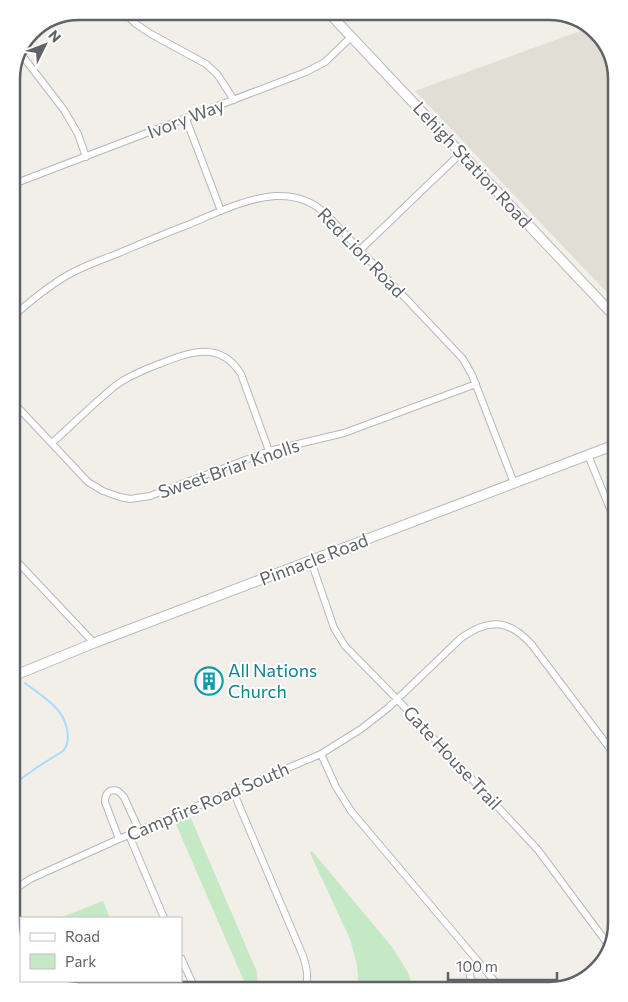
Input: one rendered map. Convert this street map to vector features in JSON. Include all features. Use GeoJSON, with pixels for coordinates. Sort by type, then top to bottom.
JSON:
{"type":"FeatureCollection","features":[{"type":"Feature","properties":{"kind":"street"},"geometry":{"type":"LineString","coordinates":[[132,20],[151,34],[206,64],[217,74],[234,100]]}},
{"type":"Feature","properties":{"kind":"street","name":"Lehigh Station Road"},"geometry":{"type":"LineString","coordinates":[[335,20],[608,309]]}},
{"type":"Feature","properties":{"kind":"street","name":"Ivory Way"},"geometry":{"type":"LineString","coordinates":[[20,182],[314,68],[325,62],[351,37]]}},
{"type":"Feature","properties":{"kind":"street"},"geometry":{"type":"LineString","coordinates":[[24,58],[64,110],[78,134],[86,157]]}},
{"type":"Feature","properties":{"kind":"street"},"geometry":{"type":"LineString","coordinates":[[186,119],[221,211]]}},
{"type":"Feature","properties":{"kind":"street"},"geometry":{"type":"LineString","coordinates":[[360,250],[460,153]]}},
{"type":"Feature","properties":{"kind":"street","name":"Red Lion Road"},"geometry":{"type":"LineString","coordinates":[[20,310],[52,285],[83,267],[221,211],[273,196],[305,200],[321,209],[458,353],[468,367],[476,384],[514,483]]}},
{"type":"Feature","properties":{"kind":"street"},"geometry":{"type":"LineString","coordinates":[[52,443],[115,386],[127,378],[190,352],[204,351],[223,356],[232,362],[241,374],[269,451]]}},
{"type":"Feature","properties":{"kind":"street","name":"Sweet Briar Knolls"},"geometry":{"type":"LineString","coordinates":[[20,409],[88,482],[110,495],[140,498],[159,493],[269,451],[344,433],[476,384]]}},
{"type":"Feature","properties":{"kind":"street","name":"Pinnacle Road"},"geometry":{"type":"LineString","coordinates":[[20,673],[94,643],[608,447]]}},
{"type":"Feature","properties":{"kind":"street"},"geometry":{"type":"LineString","coordinates":[[588,455],[608,504]]}},
{"type":"Feature","properties":{"kind":"street","name":"Gate House Trail"},"geometry":{"type":"LineString","coordinates":[[311,561],[329,615],[339,637],[354,656],[397,699],[538,850],[605,940]]}},
{"type":"Feature","properties":{"kind":"street"},"geometry":{"type":"LineString","coordinates":[[20,565],[94,643]]}},
{"type":"Feature","properties":{"kind":"street","name":"Campfire Road South"},"geometry":{"type":"LineString","coordinates":[[20,886],[30,879],[129,834],[234,792],[321,754],[361,729],[388,708],[461,638],[471,631],[489,624],[513,628],[523,635],[608,743]]}},
{"type":"Feature","properties":{"kind":"street"},"geometry":{"type":"LineString","coordinates":[[321,754],[336,787],[351,811],[495,982]]}},
{"type":"Feature","properties":{"kind":"street"},"geometry":{"type":"LineString","coordinates":[[119,839],[105,802],[107,793],[111,791],[118,791],[124,797],[139,830]]}},
{"type":"Feature","properties":{"kind":"street"},"geometry":{"type":"LineString","coordinates":[[234,792],[303,956],[308,976],[307,982]]}},
{"type":"Feature","properties":{"kind":"street"},"geometry":{"type":"LineString","coordinates":[[129,834],[164,917]]}},
{"type":"Feature","properties":{"kind":"street"},"geometry":{"type":"LineString","coordinates":[[182,960],[192,982]]}},
{"type":"Feature","properties":{"kind":"street"},"geometry":{"type":"LineString","coordinates":[[473,982],[470,977],[470,970],[478,961]]}},
{"type":"Feature","properties":{"kind":"shaded area"},"geometry":{"type":"Polygon","coordinates":[[[582,30],[593,40],[602,53],[608,79],[608,294],[415,91],[582,30]]]}},
{"type":"Feature","properties":{"kind":"green space"},"geometry":{"type":"Polygon","coordinates":[[[190,816],[257,972],[257,982],[244,982],[175,822],[190,816]]]}},
{"type":"Feature","properties":{"kind":"green space"},"geometry":{"type":"Polygon","coordinates":[[[312,851],[392,947],[411,982],[358,982],[357,965],[350,939],[310,853],[312,851]]]}},
{"type":"Feature","properties":{"kind":"green space"},"geometry":{"type":"Polygon","coordinates":[[[103,901],[110,917],[62,917],[103,901]]]}},
{"type":"Feature","properties":{"kind":"waterway"},"geometry":{"type":"LineString","coordinates":[[20,780],[63,751],[68,741],[67,729],[60,712],[25,683]]}},
{"type":"Feature","properties":{"kind":"place","name":"All Nations Church"},"geometry":{"type":"Point","coordinates":[209,681]}}]}
